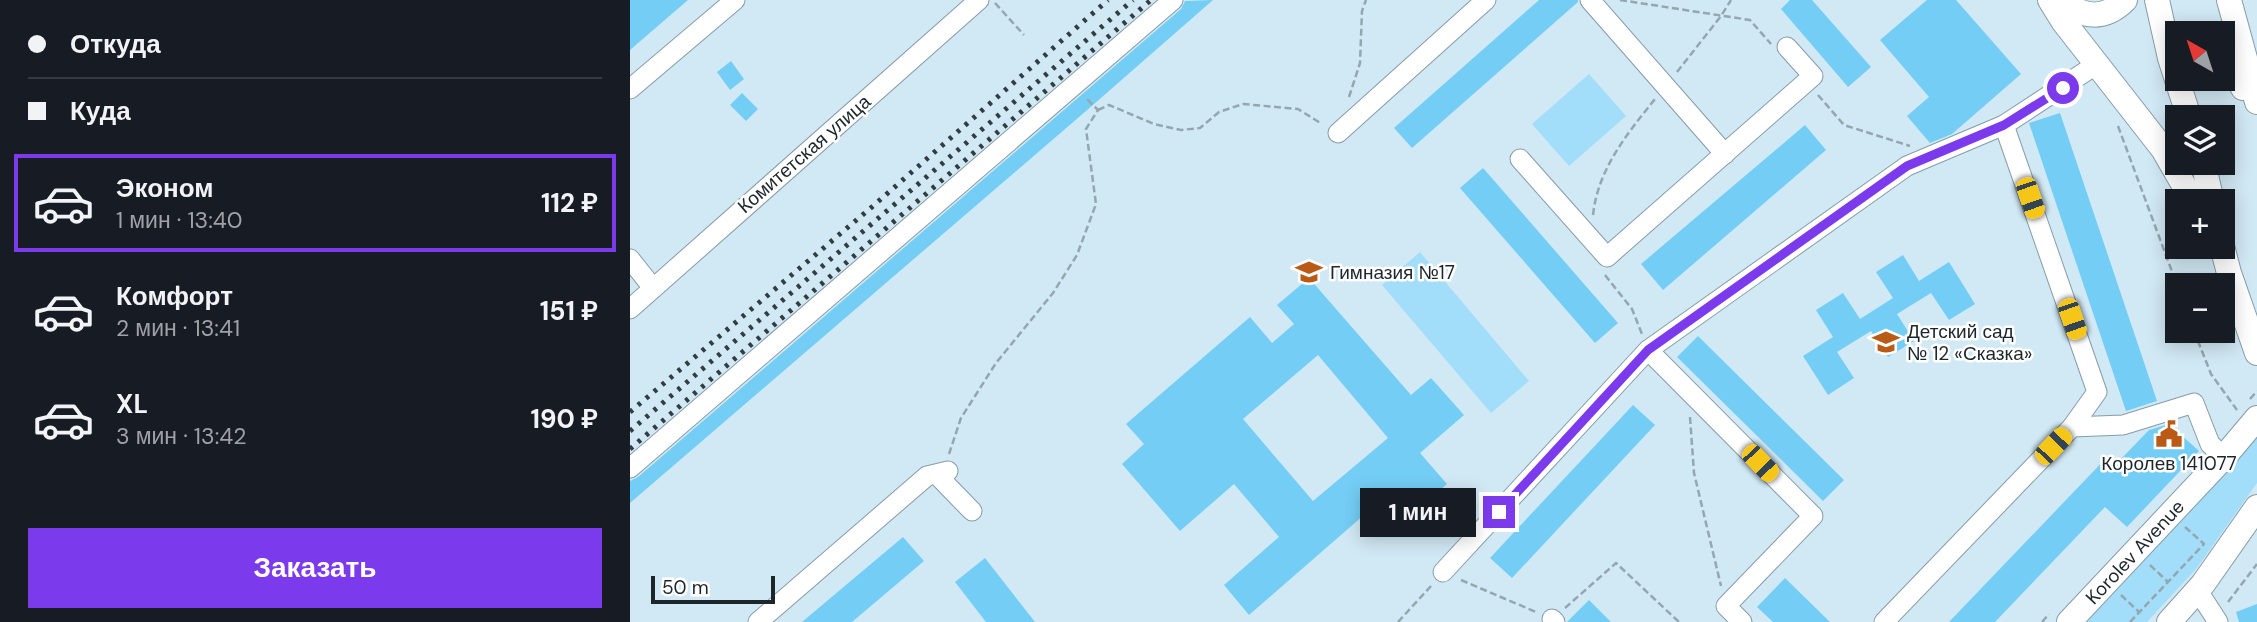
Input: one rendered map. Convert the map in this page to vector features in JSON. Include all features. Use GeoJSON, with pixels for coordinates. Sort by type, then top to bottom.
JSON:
{"type":"FeatureCollection","features":[{"type":"Feature","properties":{"kind":"main road"},"geometry":{"type":"LineString","coordinates":[[2050,0],[2063,21],[2163,149],[2186,189]]}},
{"type":"Feature","properties":{"kind":"main road"},"geometry":{"type":"LineString","coordinates":[[2063,0],[2081,13],[2091,15],[2115,9],[2125,0]]}},
{"type":"Feature","properties":{"kind":"main road"},"geometry":{"type":"LineString","coordinates":[[2157,0],[2170,58],[2185,105]]}},
{"type":"Feature","properties":{"kind":"main road"},"geometry":{"type":"LineString","coordinates":[[2229,0],[2231,21]]}},
{"type":"Feature","properties":{"kind":"main road"},"geometry":{"type":"LineString","coordinates":[[2235,51],[2242,0]]}},
{"type":"Feature","properties":{"kind":"main road"},"geometry":{"type":"LineString","coordinates":[[2235,60],[2257,102]]}},
{"type":"Feature","properties":{"kind":"main road"},"geometry":{"type":"LineString","coordinates":[[2235,73],[2257,114]]}},
{"type":"Feature","properties":{"kind":"main road"},"geometry":{"type":"LineString","coordinates":[[2222,259],[2229,273]]}},
{"type":"Feature","properties":{"kind":"main road"},"geometry":{"type":"LineString","coordinates":[[2225,259],[2229,273]]}},
{"type":"Feature","properties":{"kind":"main road"},"geometry":{"type":"LineString","coordinates":[[2235,290],[2257,353]]}},
{"type":"Feature","properties":{"kind":"main road","name":"Korolev Avenue"},"geometry":{"type":"LineString","coordinates":[[2069,622],[2224,457],[2248,416]]}},
{"type":"Feature","properties":{"kind":"main road"},"geometry":{"type":"LineString","coordinates":[[2169,622],[2198,591],[2257,508]]}},
{"type":"Feature","properties":{"kind":"street"},"geometry":{"type":"LineString","coordinates":[[630,89],[735,0]]}},
{"type":"Feature","properties":{"kind":"street","name":"Комитетская улица"},"geometry":{"type":"LineString","coordinates":[[630,309],[979,0]]}},
{"type":"Feature","properties":{"kind":"street"},"geometry":{"type":"LineString","coordinates":[[630,468],[1173,0]]}},
{"type":"Feature","properties":{"kind":"street"},"geometry":{"type":"LineString","coordinates":[[1338,133],[1486,0]]}},
{"type":"Feature","properties":{"kind":"street"},"geometry":{"type":"LineString","coordinates":[[1590,0],[1724,154]]}},
{"type":"Feature","properties":{"kind":"street"},"geometry":{"type":"LineString","coordinates":[[1520,159],[1606,257],[1812,76],[1787,47]]}},
{"type":"Feature","properties":{"kind":"street"},"geometry":{"type":"LineString","coordinates":[[1443,572],[1648,350],[1907,166],[2004,125],[2097,64]]}},
{"type":"Feature","properties":{"kind":"street"},"geometry":{"type":"LineString","coordinates":[[1884,622],[2072,427],[2097,392],[2004,125]]}},
{"type":"Feature","properties":{"kind":"street"},"geometry":{"type":"LineString","coordinates":[[630,259],[653,288]]}},
{"type":"Feature","properties":{"kind":"street"},"geometry":{"type":"LineString","coordinates":[[1648,350],[1813,516],[1726,606],[1742,622]]}},
{"type":"Feature","properties":{"kind":"street"},"geometry":{"type":"LineString","coordinates":[[2072,427],[2123,425],[2194,403],[2210,444],[2224,457]]}},
{"type":"Feature","properties":{"kind":"street"},"geometry":{"type":"LineString","coordinates":[[758,622],[927,477],[943,473],[972,511]]}},
{"type":"Feature","properties":{"kind":"street"},"geometry":{"type":"LineString","coordinates":[[2198,591],[2218,620]]}},
{"type":"Feature","properties":{"kind":"path"},"geometry":{"type":"LineString","coordinates":[[993,0],[1024,35]]}},
{"type":"Feature","properties":{"kind":"path"},"geometry":{"type":"LineString","coordinates":[[1349,98],[1360,62],[1366,0]]}},
{"type":"Feature","properties":{"kind":"path"},"geometry":{"type":"LineString","coordinates":[[1648,350],[1632,309],[1589,255],[1595,197],[1619,144],[1731,0]]}},
{"type":"Feature","properties":{"kind":"path"},"geometry":{"type":"LineString","coordinates":[[1076,85],[1098,110]]}},
{"type":"Feature","properties":{"kind":"path"},"geometry":{"type":"LineString","coordinates":[[943,473],[961,418],[996,363],[1054,293],[1077,255],[1096,204],[1086,129],[1098,110],[1109,105],[1154,124],[1181,130],[1200,128],[1219,112],[1243,104],[1280,107],[1298,109],[1338,133]]}},
{"type":"Feature","properties":{"kind":"path"},"geometry":{"type":"LineString","coordinates":[[2114,117],[2172,273]]}},
{"type":"Feature","properties":{"kind":"path"},"geometry":{"type":"LineString","coordinates":[[2199,343],[2211,374],[2248,416]]}},
{"type":"Feature","properties":{"kind":"path"},"geometry":{"type":"LineString","coordinates":[[1689,391],[1694,472],[1726,606]]}},
{"type":"Feature","properties":{"kind":"path"},"geometry":{"type":"LineString","coordinates":[[2130,622],[2204,544],[2171,514]]}},
{"type":"Feature","properties":{"kind":"path"},"geometry":{"type":"LineString","coordinates":[[1398,622],[1443,572],[1554,621],[1616,563],[1679,622]]}},
{"type":"Feature","properties":{"kind":"path"},"geometry":{"type":"LineString","coordinates":[[2148,563],[2168,582]]}},
{"type":"Feature","properties":{"kind":"path"},"geometry":{"type":"LineString","coordinates":[[2218,620],[2236,588],[2257,564]]}},
{"type":"Feature","properties":{"kind":"path"},"geometry":{"type":"LineString","coordinates":[[2119,592],[2139,613]]}},
{"type":"Feature","properties":{"kind":"shaded area"},"geometry":{"type":"Polygon","coordinates":[[[1589,74],[1626,116],[1569,166],[1532,124],[1589,74]]]}},
{"type":"Feature","properties":{"kind":"shaded area"},"geometry":{"type":"Polygon","coordinates":[[[1420,252],[1529,381],[1491,413],[1382,285],[1420,252]]]}},
{"type":"Feature","properties":{"kind":"shaded area"},"geometry":{"type":"Polygon","coordinates":[[[2257,432],[2257,483],[2196,569],[2147,622],[2077,622],[2257,432]]]}},
{"type":"Feature","properties":{"kind":"building"},"geometry":{"type":"Polygon","coordinates":[[[630,0],[688,0],[630,50],[630,0]]]}},
{"type":"Feature","properties":{"kind":"building"},"geometry":{"type":"Polygon","coordinates":[[[1213,0],[630,503],[630,481],[638,477],[1181,9],[1185,1],[1213,0]]]}},
{"type":"Feature","properties":{"kind":"building"},"geometry":{"type":"Polygon","coordinates":[[[1539,0],[1578,2],[1412,148],[1394,128],[1539,0]]]}},
{"type":"Feature","properties":{"kind":"building"},"geometry":{"type":"Polygon","coordinates":[[[1790,0],[1812,0],[1871,67],[1848,87],[1781,9],[1790,0]]]}},
{"type":"Feature","properties":{"kind":"building"},"geometry":{"type":"Polygon","coordinates":[[[1927,0],[1956,0],[2021,74],[1952,134],[1930,143],[1907,116],[1929,97],[1880,40],[1927,0]]]}},
{"type":"Feature","properties":{"kind":"building"},"geometry":{"type":"Polygon","coordinates":[[[731,61],[744,79],[730,90],[717,72],[731,61]]]}},
{"type":"Feature","properties":{"kind":"building"},"geometry":{"type":"Polygon","coordinates":[[[742,93],[758,109],[746,121],[730,105],[742,93]]]}},
{"type":"Feature","properties":{"kind":"building"},"geometry":{"type":"Polygon","coordinates":[[[2060,113],[2157,401],[2126,411],[2029,123],[2060,113]]]}},
{"type":"Feature","properties":{"kind":"building"},"geometry":{"type":"Polygon","coordinates":[[[1805,125],[1826,150],[1663,290],[1641,264],[1805,125]]]}},
{"type":"Feature","properties":{"kind":"building"},"geometry":{"type":"Polygon","coordinates":[[[1483,168],[1618,323],[1595,343],[1460,188],[1483,168]]]}},
{"type":"Feature","properties":{"kind":"building"},"geometry":{"type":"Polygon","coordinates":[[[1903,255],[1919,281],[1949,262],[1975,304],[1949,320],[1931,293],[1897,314],[1914,341],[1888,357],[1871,331],[1837,352],[1854,378],[1828,395],[1803,356],[1833,337],[1816,310],[1843,293],[1860,319],[1893,298],[1876,272],[1903,255]]]}},
{"type":"Feature","properties":{"kind":"building"},"geometry":{"type":"Polygon","coordinates":[[[1309,278],[1411,395],[1431,378],[1464,415],[1420,453],[1447,484],[1415,511],[1395,488],[1249,615],[1224,585],[1279,537],[1234,484],[1180,531],[1122,464],[1144,444],[1126,424],[1250,317],[1272,343],[1294,324],[1277,305],[1309,278]],[[1318,355],[1243,419],[1313,501],[1388,438],[1318,355]]]}},
{"type":"Feature","properties":{"kind":"building"},"geometry":{"type":"Polygon","coordinates":[[[1698,336],[1844,480],[1823,501],[1677,357],[1698,336]]]}},
{"type":"Feature","properties":{"kind":"building"},"geometry":{"type":"Polygon","coordinates":[[[1633,405],[1655,425],[1512,578],[1490,558],[1633,405]]]}},
{"type":"Feature","properties":{"kind":"building"},"geometry":{"type":"Polygon","coordinates":[[[2169,424],[2199,451],[2127,527],[2105,507],[1995,622],[1949,622],[2110,454],[2118,462],[2149,430],[2169,424]]]}},
{"type":"Feature","properties":{"kind":"building"},"geometry":{"type":"Polygon","coordinates":[[[903,537],[924,561],[852,622],[802,622],[903,537]]]}},
{"type":"Feature","properties":{"kind":"building"},"geometry":{"type":"Polygon","coordinates":[[[985,558],[1035,622],[986,622],[955,582],[985,558]]]}},
{"type":"Feature","properties":{"kind":"building"},"geometry":{"type":"Polygon","coordinates":[[[1785,578],[1830,622],[1773,622],[1757,607],[1785,578]]]}},
{"type":"Feature","properties":{"kind":"building"},"geometry":{"type":"Polygon","coordinates":[[[1589,600],[1611,622],[1567,622],[1589,600]]]}},
{"type":"Feature","properties":{"kind":"building"},"geometry":{"type":"Polygon","coordinates":[[[2257,604],[2257,622],[2239,622],[2236,612],[2257,604]]]}},
{"type":"Feature","properties":{"kind":"railway"},"geometry":{"type":"LineString","coordinates":[[630,412],[873,206],[1108,0]]}},
{"type":"Feature","properties":{"kind":"railway"},"geometry":{"type":"LineString","coordinates":[[630,431],[1133,0]]}},
{"type":"Feature","properties":{"kind":"railway"},"geometry":{"type":"LineString","coordinates":[[630,449],[1151,0]]}},
{"type":"Feature","properties":{"kind":"place","name":"Гимназия №17"},"geometry":{"type":"Point","coordinates":[1309,272]}},
{"type":"Feature","properties":{"kind":"place","name":"Детский сад № 12 «Сказка»"},"geometry":{"type":"Point","coordinates":[1886,342]}},
{"type":"Feature","properties":{"kind":"place","name":"Королев 141077"},"geometry":{"type":"Point","coordinates":[2169,434]}},
{"type":"Feature","properties":{"kind":"route"},"geometry":{"type":"LineString","coordinates":[[1499,512],[1648,350],[1907,166],[2004,125],[2063,88]]}}]}
